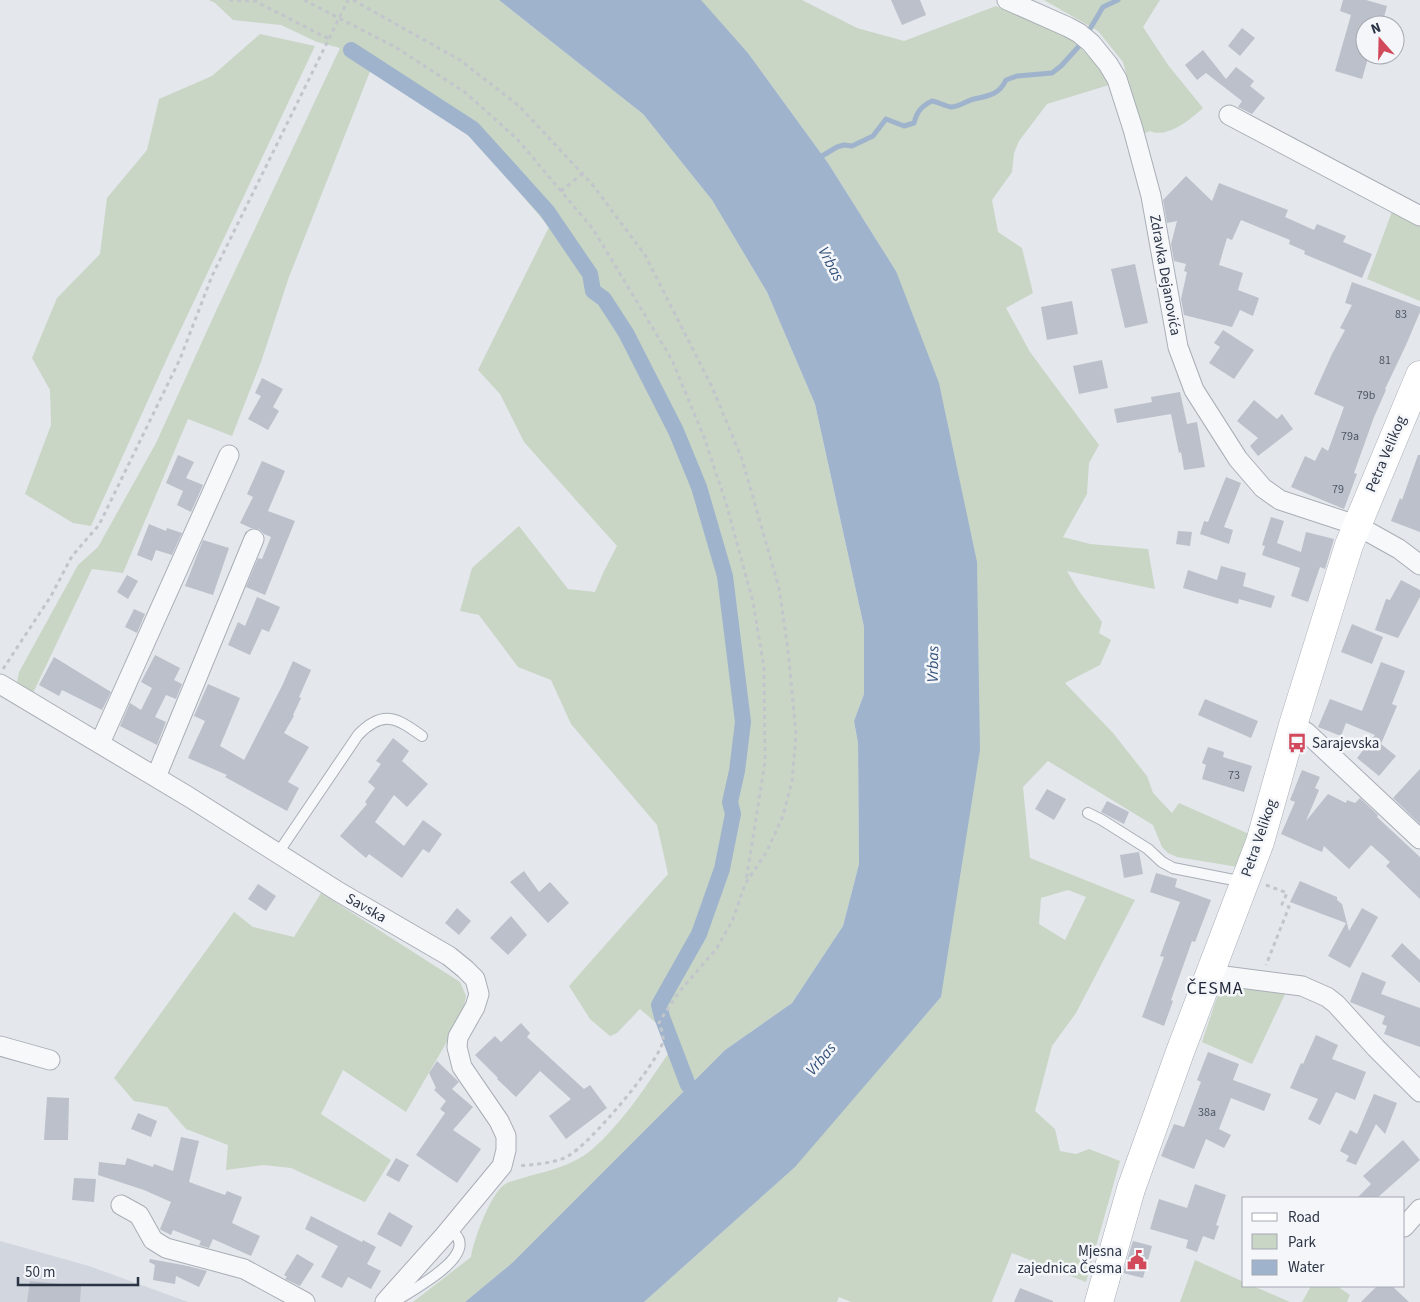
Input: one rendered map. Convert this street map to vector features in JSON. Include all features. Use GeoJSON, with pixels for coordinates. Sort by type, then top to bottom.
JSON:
{"type":"FeatureCollection","features":[{"type":"Feature","properties":{"kind":"street","name":"Zdravka Dejanovića"},"geometry":{"type":"LineString","coordinates":[[1007,0],[1068,26],[1085,38],[1108,64],[1117,79],[1126,105],[1150,196],[1178,347],[1194,390],[1238,459],[1263,488],[1289,504],[1356,526],[1399,549],[1420,565]]}},
{"type":"Feature","properties":{"kind":"street"},"geometry":{"type":"LineString","coordinates":[[1229,115],[1420,216]]}},
{"type":"Feature","properties":{"kind":"street","name":"Petra Velikog"},"geometry":{"type":"LineString","coordinates":[[1099,1302],[1131,1189],[1209,974],[1254,883],[1262,834],[1293,725],[1356,526],[1420,375]]}},
{"type":"Feature","properties":{"kind":"street"},"geometry":{"type":"LineString","coordinates":[[100,744],[229,455]]}},
{"type":"Feature","properties":{"kind":"street"},"geometry":{"type":"LineString","coordinates":[[156,777],[254,539]]}},
{"type":"Feature","properties":{"kind":"street","name":"Savska"},"geometry":{"type":"LineString","coordinates":[[0,684],[156,777],[340,892],[449,956],[465,969],[475,979],[478,994],[476,1007],[462,1028],[458,1037],[457,1047],[462,1067],[494,1114],[506,1136],[506,1150],[502,1166]]}},
{"type":"Feature","properties":{"kind":"street"},"geometry":{"type":"LineString","coordinates":[[1293,725],[1306,732],[1420,839]]}},
{"type":"Feature","properties":{"kind":"street"},"geometry":{"type":"LineString","coordinates":[[1209,974],[1302,986],[1327,997],[1336,1004],[1420,1092]]}},
{"type":"Feature","properties":{"kind":"street"},"geometry":{"type":"LineString","coordinates":[[0,1046],[50,1060]]}},
{"type":"Feature","properties":{"kind":"street"},"geometry":{"type":"LineString","coordinates":[[385,1302],[444,1236],[502,1166]]}},
{"type":"Feature","properties":{"kind":"street"},"geometry":{"type":"LineString","coordinates":[[121,1204],[139,1215],[153,1240],[166,1248],[244,1269],[305,1302]]}},
{"type":"Feature","properties":{"kind":"street"},"geometry":{"type":"LineString","coordinates":[[1405,1226],[1420,1209]]}},
{"type":"Feature","properties":{"kind":"lane"},"geometry":{"type":"LineString","coordinates":[[278,853],[366,726],[375,720],[394,719],[422,736]]}},
{"type":"Feature","properties":{"kind":"lane"},"geometry":{"type":"LineString","coordinates":[[1088,813],[1148,849],[1162,862],[1173,868],[1254,883]]}},
{"type":"Feature","properties":{"kind":"lane"},"geometry":{"type":"LineString","coordinates":[[394,1302],[438,1274],[451,1262],[457,1253],[459,1242],[454,1234],[444,1236]]}},
{"type":"Feature","properties":{"kind":"path"},"geometry":{"type":"LineString","coordinates":[[229,0],[255,1],[329,39]]}},
{"type":"Feature","properties":{"kind":"path"},"geometry":{"type":"LineString","coordinates":[[304,0],[397,48],[466,93],[518,140],[594,230],[672,360],[707,445],[726,503],[753,602],[764,668],[765,762],[746,884]]}},
{"type":"Feature","properties":{"kind":"path"},"geometry":{"type":"LineString","coordinates":[[0,674],[51,596],[72,556],[98,525],[180,359],[212,276],[348,0]]}},
{"type":"Feature","properties":{"kind":"path"},"geometry":{"type":"LineString","coordinates":[[353,0],[460,60],[519,106],[592,184],[645,255],[712,387],[742,459],[779,588],[788,650],[796,734],[792,781],[783,816],[769,846],[746,884],[733,919],[717,948],[679,992],[661,1019],[659,1023],[664,1039],[659,1052],[597,1131],[568,1157],[520,1166],[502,1166]]}},
{"type":"Feature","properties":{"kind":"path"},"geometry":{"type":"LineString","coordinates":[[561,191],[582,174]]}},
{"type":"Feature","properties":{"kind":"path"},"geometry":{"type":"LineString","coordinates":[[1254,883],[1287,893],[1282,904],[1289,907],[1259,981]]}},
{"type":"Feature","properties":{"kind":"shaded area"},"geometry":{"type":"Polygon","coordinates":[[[0,1241],[89,1266],[188,1302],[0,1302],[0,1241]]]}},
{"type":"Feature","properties":{"kind":"green space"},"geometry":{"type":"Polygon","coordinates":[[[209,0],[499,0],[643,114],[712,200],[767,292],[815,404],[864,627],[864,694],[854,721],[858,743],[859,864],[843,926],[792,1003],[725,1050],[512,1263],[465,1302],[413,1302],[471,1257],[484,1216],[501,1187],[507,1183],[568,1164],[589,1152],[626,1114],[677,1041],[640,1009],[617,1033],[610,1036],[590,1019],[569,986],[668,874],[657,825],[571,724],[551,680],[518,667],[479,615],[460,611],[472,568],[519,526],[568,589],[595,592],[617,546],[524,442],[500,394],[478,370],[549,227],[477,142],[414,96],[371,69],[289,277],[261,362],[232,436],[188,419],[123,573],[92,569],[33,693],[17,682],[19,672],[78,565],[98,547],[156,443],[340,48],[317,42],[281,25],[233,20],[215,3],[209,0]]]}},
{"type":"Feature","properties":{"kind":"green space"},"geometry":{"type":"Polygon","coordinates":[[[700,0],[802,0],[857,28],[904,41],[996,6],[1069,37],[1104,71],[1109,85],[1047,104],[1019,141],[1014,153],[1012,172],[992,200],[998,232],[1022,248],[1033,293],[1006,308],[1030,352],[1099,445],[1089,463],[1087,494],[1063,537],[1090,544],[1148,549],[1155,589],[1067,571],[1102,622],[1099,633],[1111,640],[1100,665],[1065,683],[1113,733],[1147,776],[1153,793],[1172,813],[1179,803],[1249,834],[1238,867],[1177,857],[1168,853],[1162,847],[1153,825],[1048,761],[1023,787],[1030,858],[1135,900],[1076,1013],[1052,1046],[1035,1111],[1055,1129],[1060,1151],[1076,1154],[1089,1149],[1120,1161],[1086,1282],[1012,1253],[992,1302],[851,1302],[839,1297],[837,1302],[644,1302],[788,1173],[941,997],[896,271],[828,163],[748,53],[700,0]],[[1068,890],[1041,898],[1039,924],[1065,940],[1086,897],[1068,890]]]}},
{"type":"Feature","properties":{"kind":"green space"},"geometry":{"type":"Polygon","coordinates":[[[1044,0],[1160,0],[1143,27],[1168,65],[1203,108],[1178,127],[1164,132],[1150,131],[1143,134],[1123,62],[1098,31],[1044,0]]]}},
{"type":"Feature","properties":{"kind":"green space"},"geometry":{"type":"Polygon","coordinates":[[[260,34],[315,46],[169,354],[91,526],[73,523],[25,494],[51,425],[50,390],[32,358],[57,298],[100,254],[107,198],[147,150],[159,99],[212,76],[260,34]]]}},
{"type":"Feature","properties":{"kind":"green space"},"geometry":{"type":"Polygon","coordinates":[[[1393,209],[1420,224],[1420,301],[1367,279],[1393,209]]]}},
{"type":"Feature","properties":{"kind":"green space"},"geometry":{"type":"Polygon","coordinates":[[[321,893],[460,982],[466,996],[462,1019],[406,1112],[343,1070],[321,1114],[391,1160],[365,1202],[291,1168],[264,1165],[226,1170],[228,1145],[186,1129],[167,1107],[134,1101],[114,1078],[234,912],[253,927],[294,937],[321,893]]]}},
{"type":"Feature","properties":{"kind":"green space"},"geometry":{"type":"Polygon","coordinates":[[[1234,983],[1287,990],[1252,1064],[1202,1042],[1221,990],[1234,983]]]}},
{"type":"Feature","properties":{"kind":"green space"},"geometry":{"type":"Polygon","coordinates":[[[1195,1260],[1242,1281],[1242,1287],[1255,1287],[1290,1302],[1180,1302],[1195,1260]]]}},
{"type":"Feature","properties":{"kind":"green space"},"geometry":{"type":"Polygon","coordinates":[[[1310,1287],[1338,1287],[1350,1295],[1347,1302],[1302,1302],[1310,1287]]]}},
{"type":"Feature","properties":{"kind":"water","name":"Vrbas"},"geometry":{"type":"Polygon","coordinates":[[[499,0],[701,0],[748,53],[828,163],[896,271],[939,383],[977,562],[980,750],[941,997],[795,1167],[644,1302],[465,1302],[512,1263],[725,1050],[792,1003],[843,926],[859,864],[858,743],[854,721],[864,694],[864,627],[815,404],[767,292],[712,200],[643,114],[499,0]]]}},
{"type":"Feature","properties":{"kind":"building"},"geometry":{"type":"Polygon","coordinates":[[[891,0],[920,0],[926,15],[902,25],[891,0]]]}},
{"type":"Feature","properties":{"kind":"building"},"geometry":{"type":"Polygon","coordinates":[[[1343,0],[1366,0],[1387,6],[1385,15],[1355,15],[1355,65],[1366,65],[1362,79],[1335,71],[1351,15],[1340,11],[1343,0]]]}},
{"type":"Feature","properties":{"kind":"building"},"geometry":{"type":"Polygon","coordinates":[[[1242,28],[1255,38],[1240,56],[1228,46],[1242,28]]]}},
{"type":"Feature","properties":{"kind":"building"},"geometry":{"type":"Polygon","coordinates":[[[1203,50],[1226,79],[1236,67],[1254,81],[1250,86],[1265,98],[1252,114],[1238,107],[1242,101],[1206,73],[1197,80],[1185,65],[1203,50]]]}},
{"type":"Feature","properties":{"kind":"building"},"geometry":{"type":"Polygon","coordinates":[[[1186,176],[1212,201],[1219,183],[1288,210],[1285,217],[1314,230],[1317,224],[1346,236],[1343,242],[1372,254],[1362,278],[1304,254],[1305,251],[1289,244],[1290,240],[1241,220],[1232,240],[1227,238],[1219,265],[1243,273],[1238,290],[1259,298],[1253,316],[1240,310],[1232,327],[1184,315],[1181,299],[1187,272],[1184,271],[1186,264],[1174,261],[1171,244],[1177,221],[1167,223],[1163,200],[1186,176]]]}},
{"type":"Feature","properties":{"kind":"building"},"geometry":{"type":"Polygon","coordinates":[[[1135,264],[1148,323],[1125,328],[1111,269],[1135,264]]]}},
{"type":"Feature","properties":{"kind":"building"},"geometry":{"type":"Polygon","coordinates":[[[1352,282],[1420,307],[1420,312],[1374,417],[1354,473],[1357,474],[1344,509],[1291,487],[1305,456],[1315,461],[1322,447],[1328,451],[1344,407],[1314,394],[1345,330],[1340,328],[1352,305],[1345,303],[1352,282]]]}},
{"type":"Feature","properties":{"kind":"building"},"geometry":{"type":"Polygon","coordinates":[[[1072,301],[1078,334],[1047,340],[1041,307],[1072,301]]]}},
{"type":"Feature","properties":{"kind":"building"},"geometry":{"type":"Polygon","coordinates":[[[1223,330],[1254,350],[1234,379],[1209,363],[1220,347],[1214,343],[1223,330]]]}},
{"type":"Feature","properties":{"kind":"building"},"geometry":{"type":"Polygon","coordinates":[[[1102,360],[1108,388],[1079,394],[1073,366],[1102,360]]]}},
{"type":"Feature","properties":{"kind":"building"},"geometry":{"type":"Polygon","coordinates":[[[262,378],[283,389],[273,407],[279,411],[268,430],[248,419],[261,396],[255,393],[262,378]]]}},
{"type":"Feature","properties":{"kind":"building"},"geometry":{"type":"Polygon","coordinates":[[[1180,392],[1187,424],[1197,422],[1205,467],[1184,470],[1171,414],[1117,423],[1114,409],[1152,402],[1151,397],[1180,392]]]}},
{"type":"Feature","properties":{"kind":"building"},"geometry":{"type":"Polygon","coordinates":[[[1254,400],[1277,419],[1282,414],[1293,429],[1258,456],[1250,446],[1258,438],[1237,421],[1254,400]]]}},
{"type":"Feature","properties":{"kind":"building"},"geometry":{"type":"Polygon","coordinates":[[[178,455],[194,462],[186,478],[203,485],[191,512],[177,505],[183,491],[166,483],[178,455]]]}},
{"type":"Feature","properties":{"kind":"building"},"geometry":{"type":"Polygon","coordinates":[[[1418,455],[1420,455],[1420,532],[1391,521],[1400,498],[1402,500],[1418,455]]]}},
{"type":"Feature","properties":{"kind":"building"},"geometry":{"type":"Polygon","coordinates":[[[262,461],[285,471],[268,511],[295,521],[265,595],[246,587],[258,558],[262,559],[271,537],[259,529],[240,523],[253,497],[247,494],[262,461]]]}},
{"type":"Feature","properties":{"kind":"building"},"geometry":{"type":"Polygon","coordinates":[[[1226,477],[1241,483],[1224,527],[1233,530],[1229,544],[1200,534],[1204,521],[1208,522],[1226,477]]]}},
{"type":"Feature","properties":{"kind":"building"},"geometry":{"type":"Polygon","coordinates":[[[1271,517],[1284,521],[1277,543],[1301,552],[1306,532],[1334,539],[1325,569],[1320,567],[1308,602],[1291,596],[1300,568],[1262,555],[1265,546],[1262,545],[1271,517]]]}},
{"type":"Feature","properties":{"kind":"building"},"geometry":{"type":"Polygon","coordinates":[[[149,524],[166,531],[167,528],[182,533],[172,555],[156,550],[152,561],[137,555],[149,524]]]}},
{"type":"Feature","properties":{"kind":"building"},"geometry":{"type":"Polygon","coordinates":[[[1178,531],[1192,532],[1190,546],[1176,544],[1178,531]]]}},
{"type":"Feature","properties":{"kind":"building"},"geometry":{"type":"Polygon","coordinates":[[[203,540],[229,548],[213,595],[185,586],[203,540]]]}},
{"type":"Feature","properties":{"kind":"building"},"geometry":{"type":"Polygon","coordinates":[[[1221,566],[1246,573],[1243,586],[1275,596],[1271,608],[1239,599],[1238,604],[1183,588],[1188,570],[1217,580],[1221,566]]]}},
{"type":"Feature","properties":{"kind":"building"},"geometry":{"type":"Polygon","coordinates":[[[127,575],[138,581],[128,599],[117,592],[127,575]]]}},
{"type":"Feature","properties":{"kind":"building"},"geometry":{"type":"Polygon","coordinates":[[[1401,580],[1420,590],[1420,597],[1398,638],[1375,630],[1386,599],[1390,600],[1401,580]]]}},
{"type":"Feature","properties":{"kind":"building"},"geometry":{"type":"Polygon","coordinates":[[[257,597],[280,607],[269,632],[262,629],[250,655],[228,645],[238,622],[245,626],[257,597]]]}},
{"type":"Feature","properties":{"kind":"building"},"geometry":{"type":"Polygon","coordinates":[[[134,609],[145,614],[137,633],[125,627],[134,609]]]}},
{"type":"Feature","properties":{"kind":"building"},"geometry":{"type":"Polygon","coordinates":[[[1352,624],[1383,637],[1372,664],[1341,652],[1352,624]]]}},
{"type":"Feature","properties":{"kind":"building"},"geometry":{"type":"Polygon","coordinates":[[[155,655],[180,668],[174,680],[182,684],[176,699],[166,695],[155,717],[166,722],[157,745],[120,726],[130,703],[141,710],[152,688],[141,682],[155,655]]]}},
{"type":"Feature","properties":{"kind":"building"},"geometry":{"type":"Polygon","coordinates":[[[54,657],[111,692],[102,710],[62,690],[59,696],[39,685],[54,657]]]}},
{"type":"Feature","properties":{"kind":"building"},"geometry":{"type":"Polygon","coordinates":[[[293,661],[311,670],[299,697],[301,698],[294,716],[284,733],[309,747],[288,782],[299,788],[287,811],[225,777],[227,775],[188,758],[205,721],[194,716],[208,684],[240,698],[220,746],[244,760],[293,661]]]}},
{"type":"Feature","properties":{"kind":"building"},"geometry":{"type":"Polygon","coordinates":[[[1381,662],[1405,671],[1392,704],[1397,706],[1381,744],[1396,756],[1379,776],[1357,758],[1375,735],[1346,723],[1341,736],[1318,727],[1330,699],[1362,711],[1381,662]]]}},
{"type":"Feature","properties":{"kind":"building"},"geometry":{"type":"Polygon","coordinates":[[[1205,699],[1258,721],[1251,738],[1198,715],[1205,699]]]}},
{"type":"Feature","properties":{"kind":"building"},"geometry":{"type":"Polygon","coordinates":[[[393,738],[409,751],[402,761],[428,784],[407,807],[394,795],[375,822],[404,846],[423,820],[442,834],[429,853],[423,849],[402,878],[369,854],[366,858],[340,836],[367,804],[365,802],[375,788],[368,782],[381,764],[376,761],[393,738]]]}},
{"type":"Feature","properties":{"kind":"building"},"geometry":{"type":"Polygon","coordinates":[[[1208,747],[1224,752],[1223,757],[1252,766],[1244,792],[1202,779],[1206,765],[1202,763],[1208,747]]]}},
{"type":"Feature","properties":{"kind":"building"},"geometry":{"type":"Polygon","coordinates":[[[1420,769],[1420,824],[1393,798],[1420,769]]]}},
{"type":"Feature","properties":{"kind":"building"},"geometry":{"type":"Polygon","coordinates":[[[1302,770],[1320,777],[1315,788],[1319,790],[1306,821],[1328,794],[1346,803],[1347,800],[1355,803],[1360,798],[1378,815],[1377,817],[1420,857],[1420,899],[1386,866],[1390,862],[1371,845],[1349,869],[1324,846],[1322,852],[1281,834],[1295,802],[1290,800],[1302,770]]]}},
{"type":"Feature","properties":{"kind":"building"},"geometry":{"type":"Polygon","coordinates":[[[1047,789],[1066,799],[1054,820],[1035,809],[1047,789]]]}},
{"type":"Feature","properties":{"kind":"building"},"geometry":{"type":"Polygon","coordinates":[[[1107,801],[1129,812],[1124,824],[1101,812],[1107,801]]]}},
{"type":"Feature","properties":{"kind":"building"},"geometry":{"type":"Polygon","coordinates":[[[1139,852],[1143,874],[1124,878],[1120,855],[1139,852]]]}},
{"type":"Feature","properties":{"kind":"building"},"geometry":{"type":"Polygon","coordinates":[[[524,871],[539,892],[550,882],[569,903],[548,923],[510,882],[524,871]]]}},
{"type":"Feature","properties":{"kind":"building"},"geometry":{"type":"Polygon","coordinates":[[[1156,873],[1177,879],[1175,887],[1211,900],[1195,942],[1192,941],[1164,1026],[1142,1017],[1164,957],[1160,956],[1180,902],[1150,892],[1156,873]]]}},
{"type":"Feature","properties":{"kind":"building"},"geometry":{"type":"Polygon","coordinates":[[[1300,881],[1337,897],[1337,900],[1342,904],[1349,931],[1362,908],[1378,917],[1350,968],[1328,956],[1346,923],[1290,902],[1300,881]]]}},
{"type":"Feature","properties":{"kind":"building"},"geometry":{"type":"Polygon","coordinates":[[[258,884],[276,896],[266,911],[248,899],[258,884]]]}},
{"type":"Feature","properties":{"kind":"building"},"geometry":{"type":"Polygon","coordinates":[[[457,908],[471,921],[459,935],[445,923],[457,908]]]}},
{"type":"Feature","properties":{"kind":"building"},"geometry":{"type":"Polygon","coordinates":[[[511,916],[527,935],[508,955],[490,938],[511,916]]]}},
{"type":"Feature","properties":{"kind":"building"},"geometry":{"type":"Polygon","coordinates":[[[1402,943],[1420,960],[1420,983],[1391,956],[1402,943]]]}},
{"type":"Feature","properties":{"kind":"building"},"geometry":{"type":"Polygon","coordinates":[[[1362,972],[1386,982],[1381,994],[1420,1008],[1420,1047],[1384,1034],[1387,1026],[1382,1024],[1385,1016],[1350,1002],[1362,972]]]}},
{"type":"Feature","properties":{"kind":"building"},"geometry":{"type":"Polygon","coordinates":[[[521,1023],[530,1033],[527,1037],[584,1089],[590,1085],[607,1108],[566,1139],[549,1116],[571,1099],[540,1071],[516,1097],[475,1055],[495,1036],[501,1042],[521,1023]]]}},
{"type":"Feature","properties":{"kind":"building"},"geometry":{"type":"Polygon","coordinates":[[[1316,1035],[1338,1045],[1332,1059],[1366,1072],[1355,1100],[1336,1092],[1320,1125],[1308,1119],[1318,1099],[1290,1088],[1316,1035]]]}},
{"type":"Feature","properties":{"kind":"building"},"geometry":{"type":"Polygon","coordinates":[[[1208,1052],[1239,1064],[1233,1080],[1271,1094],[1264,1111],[1231,1098],[1219,1129],[1231,1135],[1224,1148],[1206,1139],[1194,1169],[1161,1156],[1174,1124],[1184,1127],[1201,1082],[1197,1080],[1208,1052]]]}},
{"type":"Feature","properties":{"kind":"building"},"geometry":{"type":"Polygon","coordinates":[[[437,1061],[459,1082],[452,1089],[473,1107],[453,1130],[481,1149],[457,1183],[416,1155],[445,1113],[440,1109],[446,1101],[434,1090],[436,1088],[429,1073],[437,1061]]]}},
{"type":"Feature","properties":{"kind":"building"},"geometry":{"type":"Polygon","coordinates":[[[1374,1094],[1397,1103],[1385,1134],[1376,1124],[1356,1165],[1346,1161],[1349,1156],[1340,1151],[1350,1130],[1357,1134],[1374,1094]]]}},
{"type":"Feature","properties":{"kind":"building"},"geometry":{"type":"Polygon","coordinates":[[[47,1097],[69,1098],[68,1140],[44,1140],[47,1097]]]}},
{"type":"Feature","properties":{"kind":"building"},"geometry":{"type":"Polygon","coordinates":[[[138,1113],[157,1121],[151,1137],[131,1129],[138,1113]]]}},
{"type":"Feature","properties":{"kind":"building"},"geometry":{"type":"Polygon","coordinates":[[[181,1137],[199,1141],[189,1182],[225,1195],[227,1191],[242,1197],[232,1223],[260,1236],[251,1256],[213,1239],[209,1248],[199,1245],[201,1241],[173,1230],[171,1235],[161,1230],[171,1202],[144,1190],[98,1175],[99,1162],[125,1165],[127,1158],[153,1167],[154,1164],[173,1171],[181,1137]]]}},
{"type":"Feature","properties":{"kind":"building"},"geometry":{"type":"Polygon","coordinates":[[[1403,1140],[1420,1160],[1378,1197],[1358,1197],[1371,1184],[1363,1176],[1403,1140]]]}},
{"type":"Feature","properties":{"kind":"building"},"geometry":{"type":"Polygon","coordinates":[[[396,1158],[409,1165],[399,1182],[386,1175],[396,1158]]]}},
{"type":"Feature","properties":{"kind":"building"},"geometry":{"type":"Polygon","coordinates":[[[74,1178],[96,1179],[94,1202],[72,1200],[74,1178]]]}},
{"type":"Feature","properties":{"kind":"building"},"geometry":{"type":"Polygon","coordinates":[[[1195,1184],[1226,1195],[1216,1225],[1219,1226],[1214,1240],[1203,1236],[1197,1252],[1186,1248],[1188,1240],[1150,1229],[1159,1199],[1187,1208],[1195,1184]]]}},
{"type":"Feature","properties":{"kind":"building"},"geometry":{"type":"Polygon","coordinates":[[[389,1212],[413,1226],[401,1247],[377,1234],[389,1212]]]}},
{"type":"Feature","properties":{"kind":"building"},"geometry":{"type":"Polygon","coordinates":[[[311,1216],[362,1242],[363,1240],[376,1247],[367,1264],[381,1271],[371,1289],[348,1277],[342,1288],[321,1277],[338,1246],[305,1229],[311,1216]]]}},
{"type":"Feature","properties":{"kind":"building","name":"Mjesna zajednica Česma"},"geometry":{"type":"Polygon","coordinates":[[[1133,1241],[1152,1246],[1143,1278],[1123,1273],[1133,1241]]]}},
{"type":"Feature","properties":{"kind":"building"},"geometry":{"type":"Polygon","coordinates":[[[297,1254],[314,1264],[300,1286],[285,1279],[287,1277],[284,1275],[297,1254]]]}},
{"type":"Feature","properties":{"kind":"building"},"geometry":{"type":"Polygon","coordinates":[[[150,1259],[207,1271],[199,1287],[176,1276],[175,1284],[153,1280],[155,1265],[149,1262],[150,1259]]]}},
{"type":"Feature","properties":{"kind":"building"},"geometry":{"type":"Polygon","coordinates":[[[30,1281],[81,1286],[80,1302],[27,1302],[30,1281]]]}},
{"type":"Feature","properties":{"kind":"building"},"geometry":{"type":"Polygon","coordinates":[[[1376,1287],[1393,1287],[1409,1302],[1361,1302],[1376,1287]]]}},
{"type":"Feature","properties":{"kind":"building"},"geometry":{"type":"Polygon","coordinates":[[[1020,1288],[1053,1301],[1053,1302],[1014,1302],[1020,1288]]]}},
{"type":"Feature","properties":{"kind":"waterway"},"geometry":{"type":"LineString","coordinates":[[817,159],[837,147],[844,145],[852,146],[873,136],[886,119],[904,126],[914,123],[920,109],[932,101],[954,107],[993,94],[1000,89],[1006,80],[1017,76],[1052,73],[1081,44],[1103,7],[1118,0]]}},
{"type":"Feature","properties":{"kind":"waterway"},"geometry":{"type":"LineString","coordinates":[[351,50],[473,129],[547,211],[590,274],[593,291],[604,299],[626,333],[676,431],[699,487],[725,576],[743,722],[737,771],[730,802],[733,814],[722,869],[699,934],[659,1005],[688,1085]]}},
{"type":"Feature","properties":{"kind":"place","name":"Sarajevska"},"geometry":{"type":"Point","coordinates":[1297,743]}},
{"type":"Feature","properties":{"kind":"place","name":"Mjesna zajednica Česma"},"geometry":{"type":"Point","coordinates":[1137,1260]}},
{"type":"Feature","properties":{"kind":"district","name":"ČESMA"},"geometry":{"type":"Point","coordinates":[1215,988]}}]}
